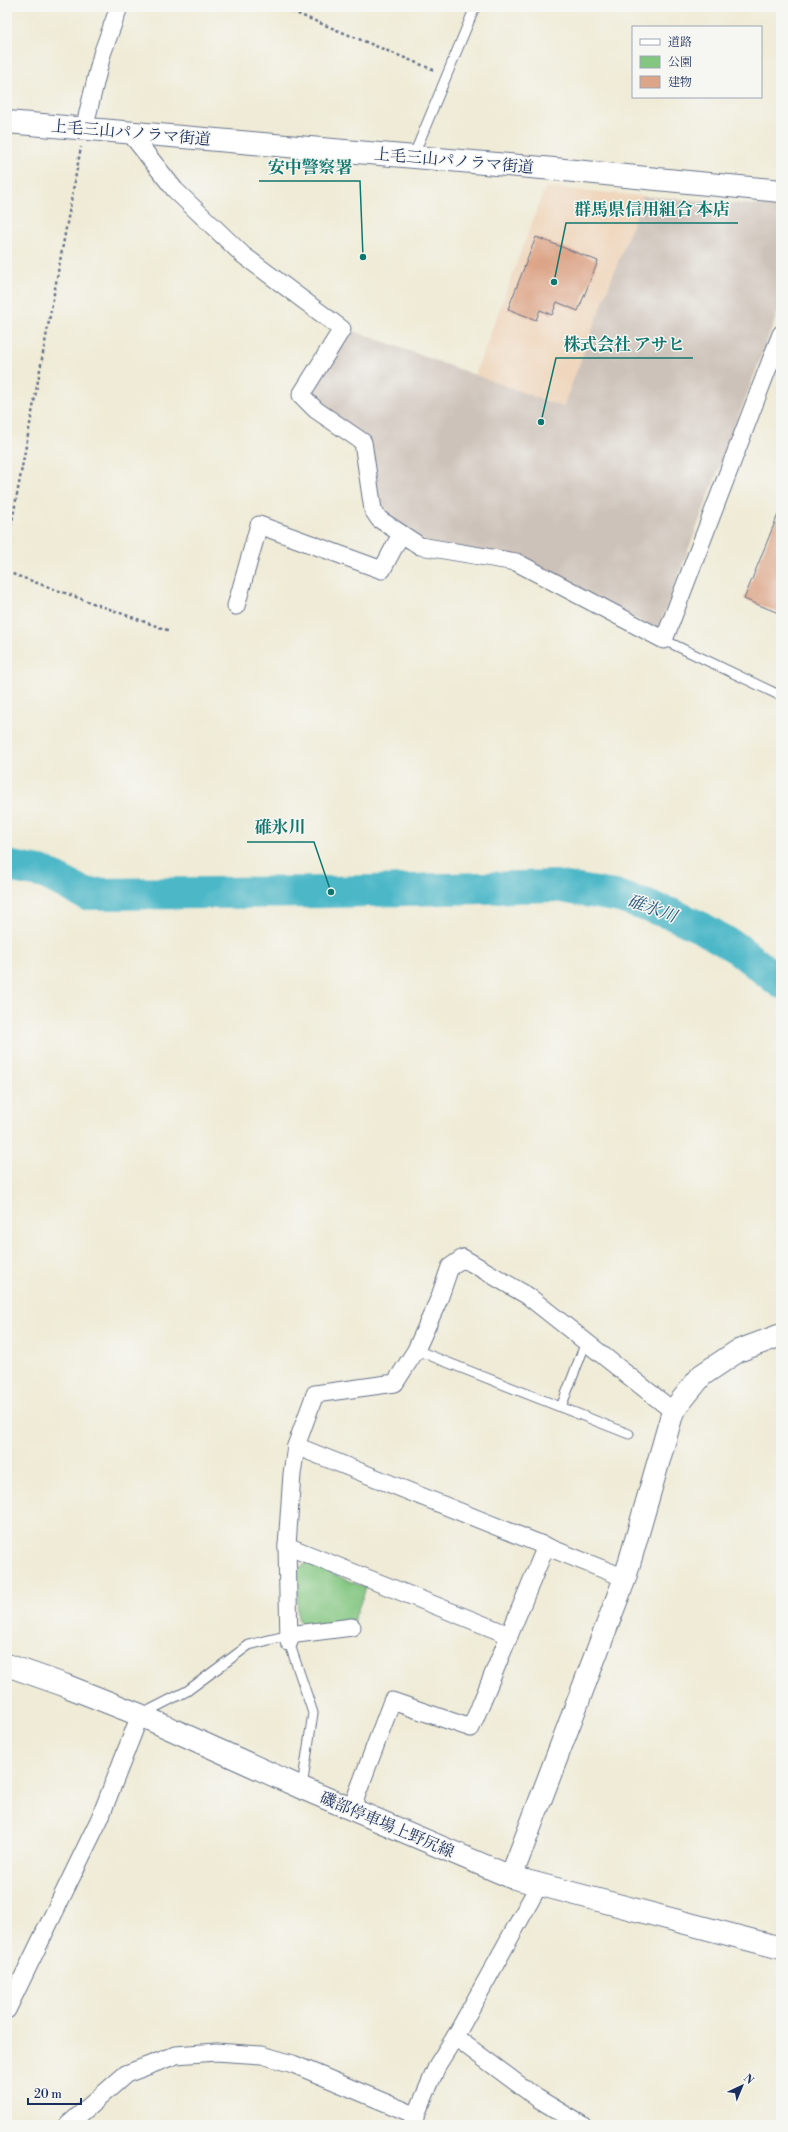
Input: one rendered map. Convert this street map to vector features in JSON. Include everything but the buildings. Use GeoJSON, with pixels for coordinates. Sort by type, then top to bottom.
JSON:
{"type":"FeatureCollection","features":[{"type":"Feature","properties":{"kind":"main road","name":"上毛三山パノラマ街道"},"geometry":{"type":"LineString","coordinates":[[7,122],[781,191]]}},
{"type":"Feature","properties":{"kind":"main road"},"geometry":{"type":"LineString","coordinates":[[511,1877],[625,1578],[673,1411],[702,1376],[738,1351],[781,1335]]}},
{"type":"Feature","properties":{"kind":"main road","name":"磯部停車場上野尻線"},"geometry":{"type":"LineString","coordinates":[[7,1665],[64,1684],[140,1716],[351,1810],[511,1877],[781,1948]]}},
{"type":"Feature","properties":{"kind":"street"},"geometry":{"type":"LineString","coordinates":[[84,129],[102,54],[119,7]]}},
{"type":"Feature","properties":{"kind":"street"},"geometry":{"type":"LineString","coordinates":[[130,133],[174,190],[243,255],[342,329],[301,395],[316,410],[363,442],[373,510],[379,519],[420,546],[516,562],[664,640],[781,334]]}},
{"type":"Feature","properties":{"kind":"street"},"geometry":{"type":"LineString","coordinates":[[236,606],[258,525],[382,570],[401,534]]}},
{"type":"Feature","properties":{"kind":"street"},"geometry":{"type":"LineString","coordinates":[[352,1627],[289,1638],[287,1546],[292,1474],[296,1446],[315,1394],[395,1383],[416,1350],[440,1299],[450,1267],[463,1258],[528,1296],[673,1411]]}},
{"type":"Feature","properties":{"kind":"street"},"geometry":{"type":"LineString","coordinates":[[296,1446],[625,1578]]}},
{"type":"Feature","properties":{"kind":"street"},"geometry":{"type":"LineString","coordinates":[[287,1546],[509,1635]]}},
{"type":"Feature","properties":{"kind":"street"},"geometry":{"type":"LineString","coordinates":[[351,1810],[392,1701],[471,1728],[546,1546]]}},
{"type":"Feature","properties":{"kind":"street"},"geometry":{"type":"LineString","coordinates":[[7,2010],[100,1818],[140,1716]]}},
{"type":"Feature","properties":{"kind":"street"},"geometry":{"type":"LineString","coordinates":[[68,2125],[126,2074],[176,2055],[216,2052],[262,2055],[293,2064],[413,2120],[438,2064],[455,2037],[539,1885]]}},
{"type":"Feature","properties":{"kind":"street"},"geometry":{"type":"LineString","coordinates":[[455,2037],[537,2098],[582,2125]]}},
{"type":"Feature","properties":{"kind":"lane"},"geometry":{"type":"LineString","coordinates":[[413,157],[475,7]]}},
{"type":"Feature","properties":{"kind":"lane"},"geometry":{"type":"LineString","coordinates":[[664,640],[781,696]]}},
{"type":"Feature","properties":{"kind":"lane"},"geometry":{"type":"LineString","coordinates":[[561,1407],[586,1342]]}},
{"type":"Feature","properties":{"kind":"lane"},"geometry":{"type":"LineString","coordinates":[[416,1350],[629,1434]]}},
{"type":"Feature","properties":{"kind":"lane"},"geometry":{"type":"LineString","coordinates":[[140,1716],[187,1691],[249,1645],[289,1638],[313,1713],[302,1788]]}},
{"type":"Feature","properties":{"kind":"path"},"geometry":{"type":"LineString","coordinates":[[281,7],[447,75]]}},
{"type":"Feature","properties":{"kind":"path"},"geometry":{"type":"LineString","coordinates":[[7,549],[84,129]]}},
{"type":"Feature","properties":{"kind":"path"},"geometry":{"type":"LineString","coordinates":[[7,572],[170,631]]}},
{"type":"Feature","properties":{"kind":"shaded area"},"geometry":{"type":"Polygon","coordinates":[[[545,187],[643,196],[563,407],[475,375],[545,187]]]}},
{"type":"Feature","properties":{"kind":"shaded area"},"geometry":{"type":"Polygon","coordinates":[[[643,196],[781,207],[781,304],[658,630],[516,557],[429,543],[378,511],[367,438],[318,404],[310,392],[349,329],[563,407],[643,196]]]}},
{"type":"Feature","properties":{"kind":"green space"},"geometry":{"type":"Polygon","coordinates":[[[307,1563],[366,1588],[354,1620],[308,1629],[298,1620],[296,1570],[307,1563]]]}},
{"type":"Feature","properties":{"kind":"waterway","name":"碓氷川"},"geometry":{"type":"LineString","coordinates":[[7,866],[45,873],[85,894],[331,892],[555,886],[620,897],[674,915],[702,928],[738,949],[781,983]]}},
{"type":"Feature","properties":{"kind":"place","name":"安中警察署"},"geometry":{"type":"Point","coordinates":[363,257]}},
{"type":"Feature","properties":{"kind":"place","name":"群馬県信用組合 本店"},"geometry":{"type":"Point","coordinates":[554,282]}},
{"type":"Feature","properties":{"kind":"place","name":"株式会社 アサヒ"},"geometry":{"type":"Point","coordinates":[541,422]}},
{"type":"Feature","properties":{"kind":"place","name":"碓氷川"},"geometry":{"type":"Point","coordinates":[331,892]}}]}
